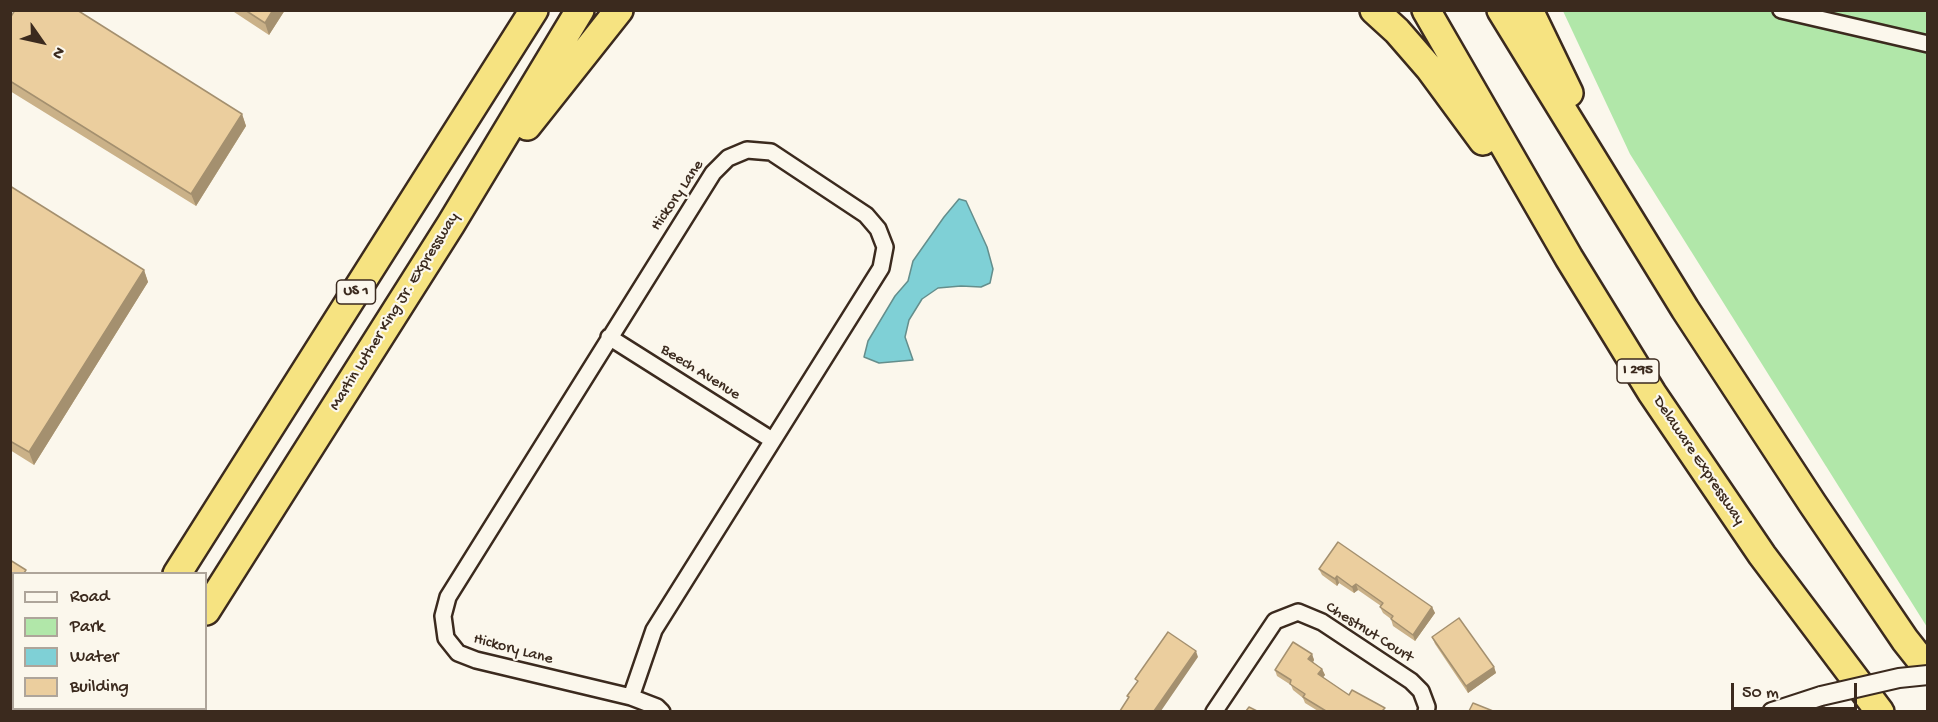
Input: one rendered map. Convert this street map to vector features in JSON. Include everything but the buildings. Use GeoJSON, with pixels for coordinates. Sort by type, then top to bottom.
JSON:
{"type":"FeatureCollection","features":[{"type":"Feature","properties":{"kind":"highway","name":"US 1"},"geometry":{"type":"LineString","coordinates":[[178,572],[534,10]]}},
{"type":"Feature","properties":{"kind":"highway","name":"Martin Luther King Jr. Expressway"},"geometry":{"type":"LineString","coordinates":[[207,609],[451,224],[580,10]]}},
{"type":"Feature","properties":{"kind":"highway"},"geometry":{"type":"LineString","coordinates":[[451,224],[619,10]]}},
{"type":"Feature","properties":{"kind":"highway"},"geometry":{"type":"LineString","coordinates":[[1374,10],[1397,31],[1430,69],[1569,258]]}},
{"type":"Feature","properties":{"kind":"highway","name":"Delaware Expressway"},"geometry":{"type":"LineString","coordinates":[[1426,10],[1569,258],[1652,393],[1762,555],[1880,711]]}},
{"type":"Feature","properties":{"kind":"highway"},"geometry":{"type":"LineString","coordinates":[[1502,10],[1685,309],[1888,616],[1928,669]]}},
{"type":"Feature","properties":{"kind":"highway"},"geometry":{"type":"LineString","coordinates":[[1529,10],[1631,221]]}},
{"type":"Feature","properties":{"kind":"street"},"geometry":{"type":"LineString","coordinates":[[1781,10],[1928,44]]}},
{"type":"Feature","properties":{"kind":"street","name":"Hickory Lane"},"geometry":{"type":"LineString","coordinates":[[631,697],[654,630],[880,268],[885,248],[878,229],[866,215],[771,152],[747,150],[728,158],[713,173],[448,597],[443,616],[446,638],[458,653],[476,660],[631,697],[662,711]]}},
{"type":"Feature","properties":{"kind":"street","name":"Beech Avenue"},"geometry":{"type":"LineString","coordinates":[[609,337],[772,440]]}},
{"type":"Feature","properties":{"kind":"street","name":"Chestnut Court"},"geometry":{"type":"LineString","coordinates":[[1214,711],[1275,621],[1298,612],[1322,622],[1411,681],[1421,692],[1427,707],[1426,711]]}},
{"type":"Feature","properties":{"kind":"street"},"geometry":{"type":"LineString","coordinates":[[1772,711],[1821,696],[1899,678],[1928,675]]}},
{"type":"Feature","properties":{"kind":"green space"},"geometry":{"type":"Polygon","coordinates":[[[1563,11],[1927,11],[1927,627],[1630,154],[1563,11]]]}},
{"type":"Feature","properties":{"kind":"water"},"geometry":{"type":"Polygon","coordinates":[[[959,199],[966,201],[987,247],[993,269],[990,283],[981,287],[938,288],[922,299],[909,320],[905,337],[913,360],[879,363],[864,357],[868,341],[895,296],[908,281],[913,261],[959,199]]]}}]}
